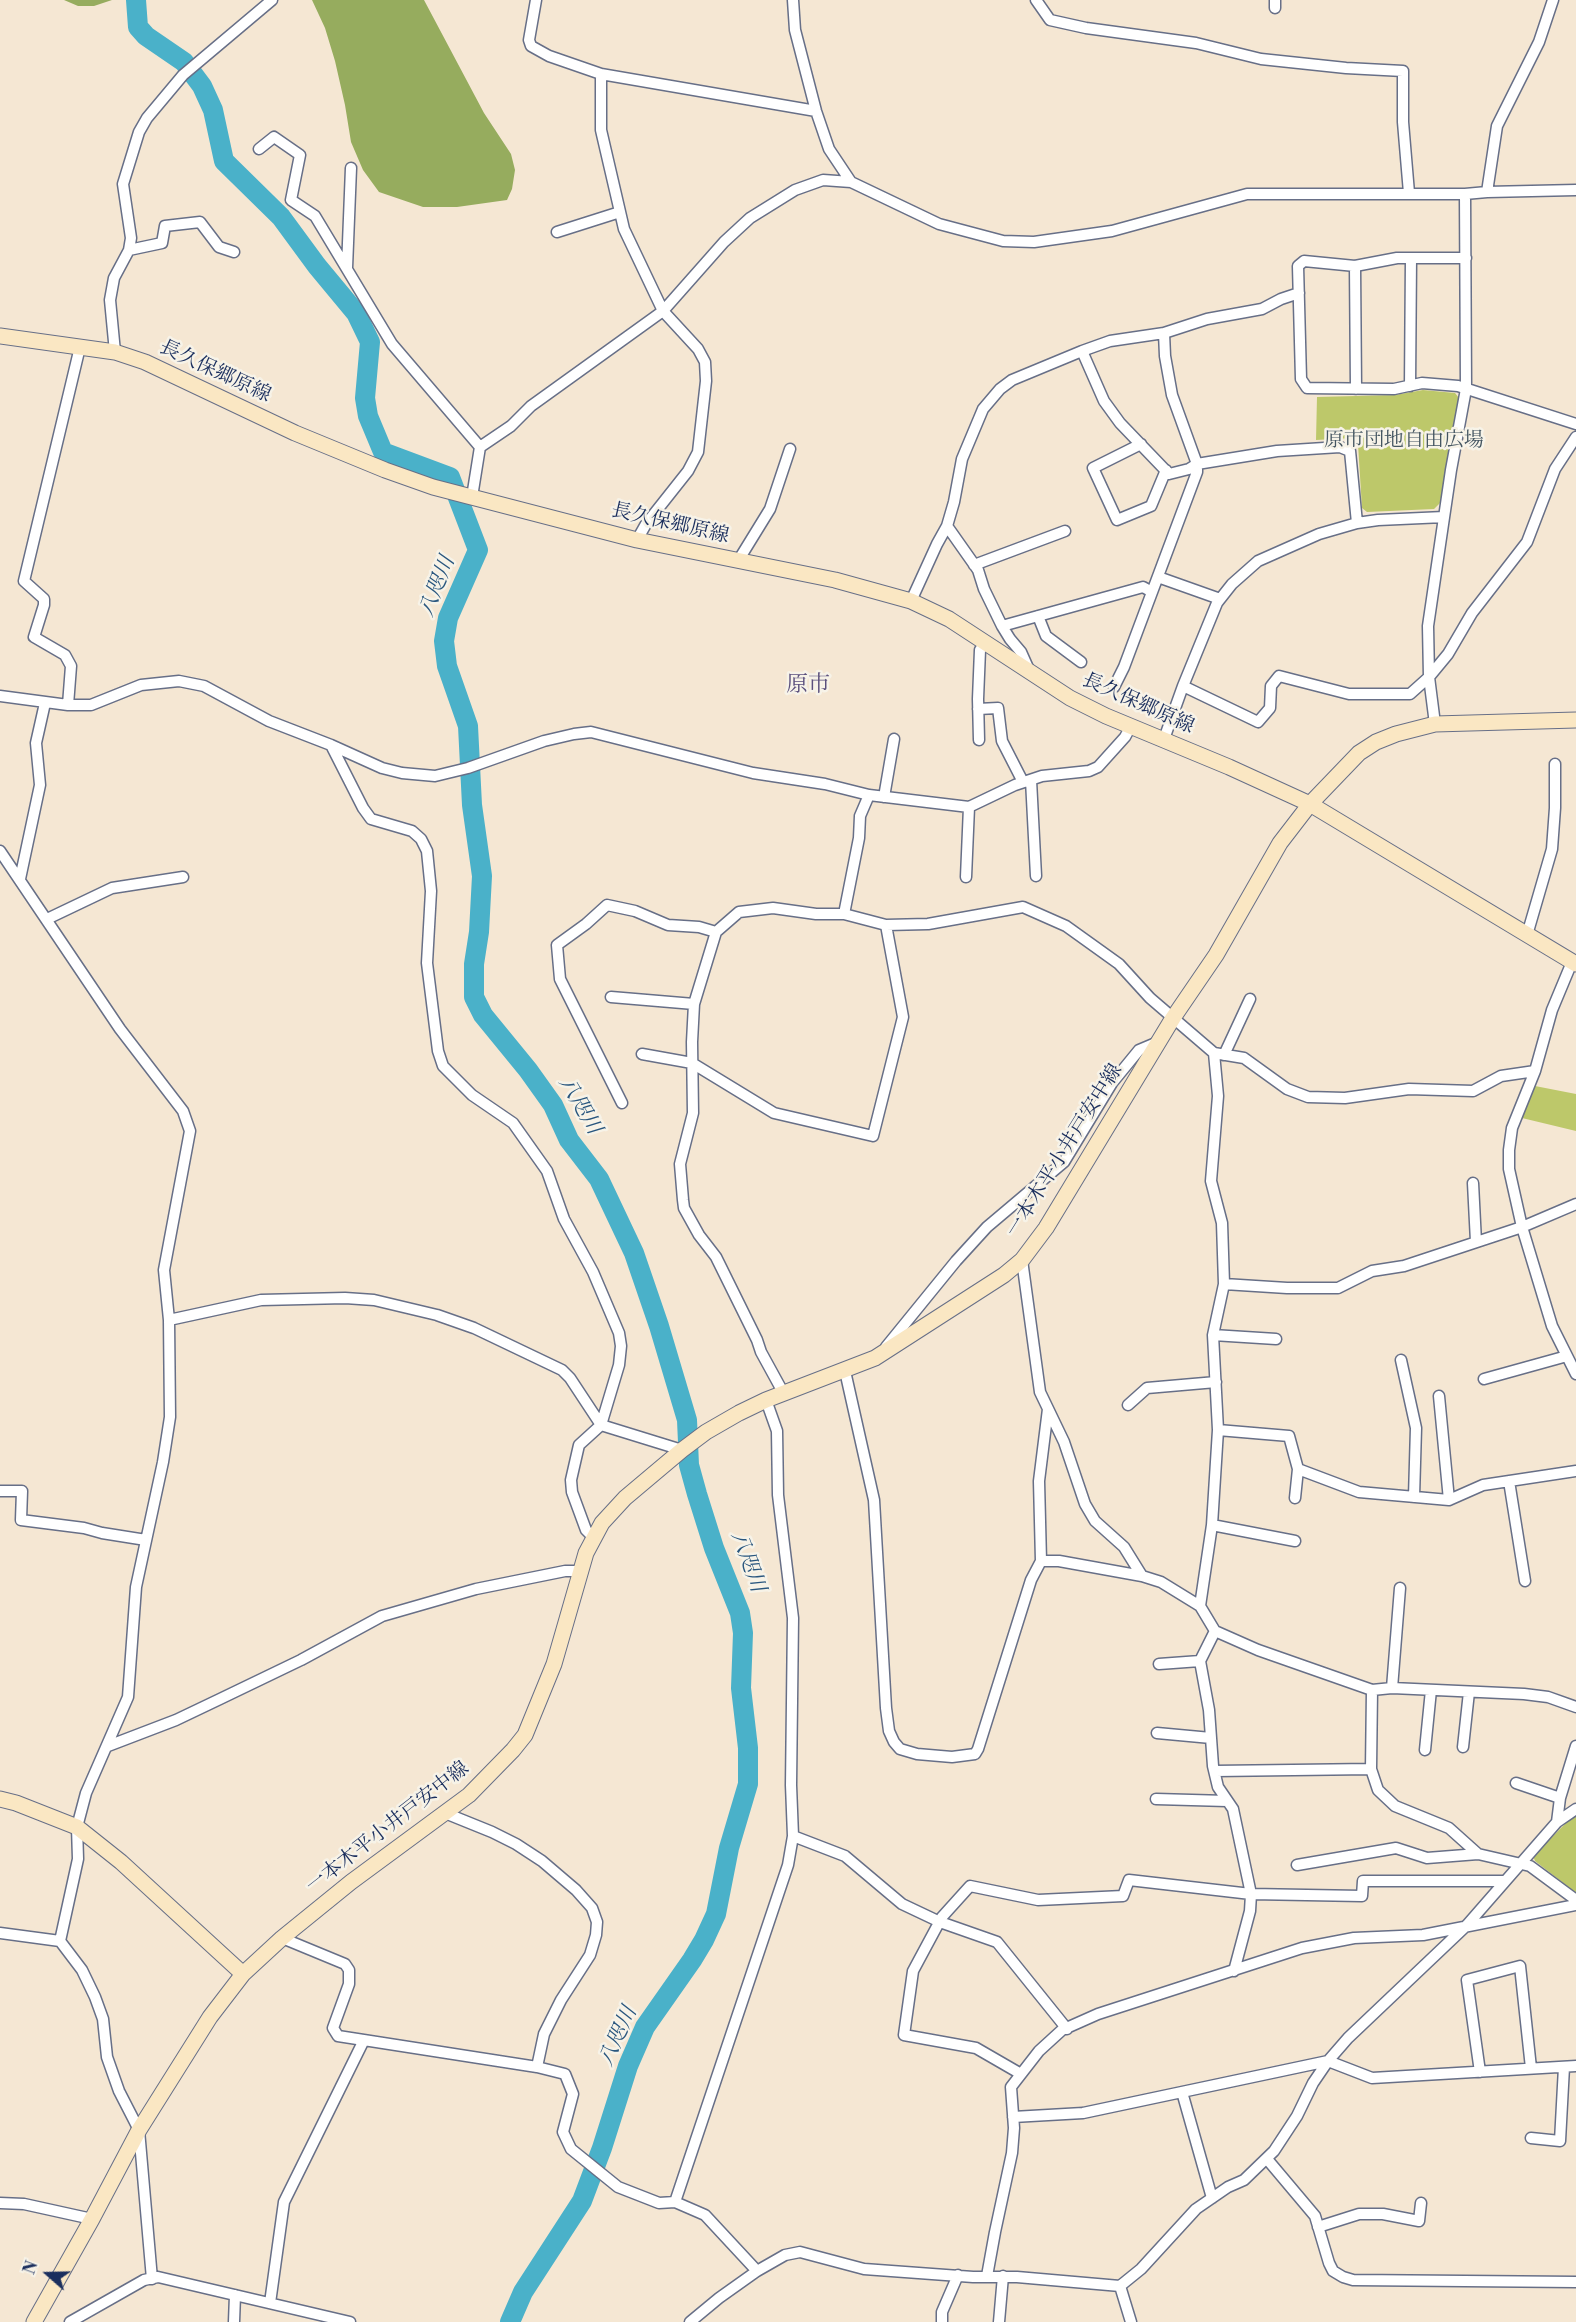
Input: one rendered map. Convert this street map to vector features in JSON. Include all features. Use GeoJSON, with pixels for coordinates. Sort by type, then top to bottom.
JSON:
{"type":"FeatureCollection","features":[{"type":"Feature","properties":{"kind":"main road","name":"長久保郷原線"},"geometry":{"type":"LineString","coordinates":[[0,336],[115,352],[146,362],[295,433],[433,487],[526,509],[637,540],[835,580],[911,601],[949,619],[1070,698],[1310,804],[1574,963]]}},
{"type":"Feature","properties":{"kind":"main road","name":"一本木平小井戸安中線"},"geometry":{"type":"LineString","coordinates":[[34,2322],[139,2130],[210,2017],[243,1974],[282,1938],[351,1882],[445,1813],[482,1782],[525,1735],[554,1664],[580,1571],[602,1523],[625,1498],[682,1450],[738,1413],[766,1400],[845,1371],[880,1354],[1004,1275],[1022,1260],[1046,1228],[1158,1042],[1216,955],[1280,843],[1310,804],[1359,753],[1376,742],[1396,734],[1435,724],[1576,720]]}},
{"type":"Feature","properties":{"kind":"main road"},"geometry":{"type":"LineString","coordinates":[[0,1799],[77,1827],[121,1862],[243,1974]]}},
{"type":"Feature","properties":{"kind":"street"},"geometry":{"type":"LineString","coordinates":[[115,352],[110,300],[114,278],[129,250],[131,238],[123,184],[131,156],[147,118],[183,75],[272,0]]}},
{"type":"Feature","properties":{"kind":"street"},"geometry":{"type":"LineString","coordinates":[[536,0],[529,40],[531,46],[549,56],[601,74],[816,111]]}},
{"type":"Feature","properties":{"kind":"street"},"geometry":{"type":"LineString","coordinates":[[793,0],[795,30],[816,111],[829,149],[851,182]]}},
{"type":"Feature","properties":{"kind":"street"},"geometry":{"type":"LineString","coordinates":[[1036,0],[1050,20],[1086,28],[1196,43],[1261,59],[1346,68],[1403,71],[1403,122],[1409,193]]}},
{"type":"Feature","properties":{"kind":"street"},"geometry":{"type":"LineString","coordinates":[[1487,192],[1497,126],[1539,42],[1553,0]]}},
{"type":"Feature","properties":{"kind":"street"},"geometry":{"type":"LineString","coordinates":[[601,74],[601,130],[624,229],[663,311],[698,349],[705,362],[706,381],[698,452],[688,471],[646,524],[637,540]]}},
{"type":"Feature","properties":{"kind":"street"},"geometry":{"type":"LineString","coordinates":[[259,150],[274,137],[300,155],[291,200],[315,216],[392,344],[480,447]]}},
{"type":"Feature","properties":{"kind":"street"},"geometry":{"type":"LineString","coordinates":[[347,269],[351,168]]}},
{"type":"Feature","properties":{"kind":"street"},"geometry":{"type":"LineString","coordinates":[[472,497],[480,447],[511,426],[531,406],[663,311],[723,242],[750,218],[795,190],[823,180],[851,182],[939,224],[1003,241],[1034,242],[1112,231],[1247,194],[1465,195],[1487,192],[1576,190]]}},
{"type":"Feature","properties":{"kind":"street"},"geometry":{"type":"LineString","coordinates":[[1435,724],[1429,677],[1428,626],[1466,389],[1465,195]]}},
{"type":"Feature","properties":{"kind":"street"},"geometry":{"type":"LineString","coordinates":[[557,232],[620,212]]}},
{"type":"Feature","properties":{"kind":"street"},"geometry":{"type":"LineString","coordinates":[[129,250],[162,243],[165,226],[200,222],[219,247],[234,252]]}},
{"type":"Feature","properties":{"kind":"street"},"geometry":{"type":"LineString","coordinates":[[1466,258],[1397,258],[1355,266],[1305,261],[1298,266],[1300,379],[1307,388],[1394,389],[1422,383],[1458,386],[1576,424]]}},
{"type":"Feature","properties":{"kind":"street"},"geometry":{"type":"LineString","coordinates":[[1410,386],[1411,258]]}},
{"type":"Feature","properties":{"kind":"street"},"geometry":{"type":"LineString","coordinates":[[1355,266],[1356,389]]}},
{"type":"Feature","properties":{"kind":"street"},"geometry":{"type":"LineString","coordinates":[[911,601],[947,526],[962,459],[983,409],[992,397],[1012,380],[1110,341],[1164,333],[1207,319],[1262,309],[1299,293]]}},
{"type":"Feature","properties":{"kind":"street"},"geometry":{"type":"LineString","coordinates":[[1114,687],[1124,667],[1197,472],[1197,464],[1172,395],[1165,356],[1164,333]]}},
{"type":"Feature","properties":{"kind":"street"},"geometry":{"type":"LineString","coordinates":[[68,705],[71,666],[64,655],[34,637],[44,599],[24,581],[80,347]]}},
{"type":"Feature","properties":{"kind":"street"},"geometry":{"type":"LineString","coordinates":[[1082,351],[1104,401],[1120,423],[1169,474],[1189,469],[1197,464],[1277,451],[1340,447],[1350,451],[1357,523]]}},
{"type":"Feature","properties":{"kind":"street"},"geometry":{"type":"LineString","coordinates":[[1183,686],[1258,722],[1270,708],[1271,686],[1279,676],[1349,694],[1410,694],[1429,677],[1448,654],[1472,613],[1527,542],[1555,469],[1576,437]]}},
{"type":"Feature","properties":{"kind":"street"},"geometry":{"type":"LineString","coordinates":[[1142,444],[1093,468],[1117,520],[1151,506],[1166,470]]}},
{"type":"Feature","properties":{"kind":"street"},"geometry":{"type":"LineString","coordinates":[[738,561],[770,509],[790,449]]}},
{"type":"Feature","properties":{"kind":"street"},"geometry":{"type":"LineString","coordinates":[[1164,739],[1183,686],[1220,599],[1232,584],[1258,561],[1319,534],[1357,523],[1397,518],[1444,517]]}},
{"type":"Feature","properties":{"kind":"street"},"geometry":{"type":"LineString","coordinates":[[947,526],[974,565],[1002,626],[1021,651],[1029,670]]}},
{"type":"Feature","properties":{"kind":"street"},"geometry":{"type":"LineString","coordinates":[[974,565],[1065,531]]}},
{"type":"Feature","properties":{"kind":"street"},"geometry":{"type":"LineString","coordinates":[[1158,577],[1220,599]]}},
{"type":"Feature","properties":{"kind":"street"},"geometry":{"type":"LineString","coordinates":[[1002,626],[1143,587],[1152,592]]}},
{"type":"Feature","properties":{"kind":"street"},"geometry":{"type":"LineString","coordinates":[[1038,616],[1046,636],[1081,662]]}},
{"type":"Feature","properties":{"kind":"street"},"geometry":{"type":"LineString","coordinates":[[979,740],[980,650],[986,642]]}},
{"type":"Feature","properties":{"kind":"street"},"geometry":{"type":"LineString","coordinates":[[0,696],[45,703],[91,705],[141,685],[179,681],[204,686],[268,721],[331,745],[382,768],[402,773],[435,776],[468,768],[544,741],[591,732],[753,773],[813,782],[869,795],[969,807],[1042,776],[1089,771],[1098,767],[1125,737],[1131,726]]}},
{"type":"Feature","properties":{"kind":"street"},"geometry":{"type":"LineString","coordinates":[[20,879],[40,785],[36,744],[45,703]]}},
{"type":"Feature","properties":{"kind":"street"},"geometry":{"type":"LineString","coordinates":[[978,709],[998,708],[1002,741],[1027,781],[1036,876]]}},
{"type":"Feature","properties":{"kind":"street"},"geometry":{"type":"LineString","coordinates":[[884,797],[894,739]]}},
{"type":"Feature","properties":{"kind":"street"},"geometry":{"type":"LineString","coordinates":[[331,745],[363,808],[371,819],[412,831],[422,839],[427,851],[431,891],[427,963],[438,1051],[443,1066],[472,1095],[513,1123],[547,1171],[564,1219],[593,1272],[619,1333],[621,1346],[619,1365],[602,1425],[579,1445],[571,1480],[572,1492],[586,1530],[594,1538]]}},
{"type":"Feature","properties":{"kind":"street"},"geometry":{"type":"LineString","coordinates":[[1527,935],[1552,849],[1556,808],[1555,764]]}},
{"type":"Feature","properties":{"kind":"street"},"geometry":{"type":"LineString","coordinates":[[844,914],[859,838],[860,816],[869,795]]}},
{"type":"Feature","properties":{"kind":"street"},"geometry":{"type":"LineString","coordinates":[[966,878],[969,807]]}},
{"type":"Feature","properties":{"kind":"street"},"geometry":{"type":"LineString","coordinates":[[0,851],[120,1029],[183,1111],[190,1131],[164,1270],[169,1320],[170,1417],[136,1587],[128,1697],[86,1793],[77,1827],[78,1859],[60,1941]]}},
{"type":"Feature","properties":{"kind":"street"},"geometry":{"type":"LineString","coordinates":[[47,920],[112,888],[183,877]]}},
{"type":"Feature","properties":{"kind":"street"},"geometry":{"type":"LineString","coordinates":[[622,1103],[560,979],[557,945],[607,905],[635,911],[668,925],[699,927],[716,932]]}},
{"type":"Feature","properties":{"kind":"street"},"geometry":{"type":"LineString","coordinates":[[784,1394],[761,1352],[716,1257],[699,1235],[684,1208],[680,1164],[693,1113],[694,1004],[716,932],[739,912],[773,908],[816,914],[844,914],[886,925],[928,924],[1023,907],[1066,926],[1119,964],[1150,998],[1219,1054],[1244,1058],[1287,1089],[1308,1096],[1345,1098],[1409,1089],[1473,1091],[1501,1076],[1535,1071]]}},
{"type":"Feature","properties":{"kind":"street"},"geometry":{"type":"LineString","coordinates":[[642,1054],[692,1063],[774,1113],[873,1136],[903,1017],[886,925]]}},
{"type":"Feature","properties":{"kind":"street"},"geometry":{"type":"LineString","coordinates":[[1574,963],[1552,1010],[1535,1071],[1512,1128],[1509,1169],[1522,1227],[1552,1326],[1576,1374]]}},
{"type":"Feature","properties":{"kind":"street"},"geometry":{"type":"LineString","coordinates":[[611,997],[694,1004]]}},
{"type":"Feature","properties":{"kind":"street"},"geometry":{"type":"LineString","coordinates":[[1200,1606],[1212,1525],[1218,1430],[1214,1335],[1224,1284],[1222,1223],[1211,1181],[1219,1054],[1250,999]]}},
{"type":"Feature","properties":{"kind":"street"},"geometry":{"type":"LineString","coordinates":[[880,1354],[956,1261],[987,1227],[1064,1162],[1112,1083],[1139,1050],[1158,1042]]}},
{"type":"Feature","properties":{"kind":"street"},"geometry":{"type":"LineString","coordinates":[[1473,1183],[1476,1242]]}},
{"type":"Feature","properties":{"kind":"street"},"geometry":{"type":"LineString","coordinates":[[1224,1284],[1338,1288],[1372,1271],[1404,1266],[1522,1227],[1576,1204]]}},
{"type":"Feature","properties":{"kind":"street"},"geometry":{"type":"LineString","coordinates":[[1022,1260],[1040,1392],[1064,1442],[1090,1512],[1095,1521],[1124,1547],[1142,1576]]}},
{"type":"Feature","properties":{"kind":"street"},"geometry":{"type":"LineString","coordinates":[[169,1320],[261,1300],[345,1298],[374,1300],[437,1315],[474,1328],[562,1370],[602,1425],[682,1450]]}},
{"type":"Feature","properties":{"kind":"street"},"geometry":{"type":"LineString","coordinates":[[1214,1335],[1276,1339]]}},
{"type":"Feature","properties":{"kind":"street"},"geometry":{"type":"LineString","coordinates":[[1484,1378],[1567,1356]]}},
{"type":"Feature","properties":{"kind":"street"},"geometry":{"type":"LineString","coordinates":[[1401,1360],[1416,1428],[1414,1497]]}},
{"type":"Feature","properties":{"kind":"street"},"geometry":{"type":"LineString","coordinates":[[845,1371],[874,1500],[888,1720],[894,1742],[900,1749],[917,1754],[952,1757],[975,1754],[978,1749],[1031,1580],[1041,1561],[1039,1481],[1048,1409]]}},
{"type":"Feature","properties":{"kind":"street"},"geometry":{"type":"LineString","coordinates":[[1128,1405],[1147,1388],[1216,1382]]}},
{"type":"Feature","properties":{"kind":"street"},"geometry":{"type":"LineString","coordinates":[[1439,1396],[1449,1500]]}},
{"type":"Feature","properties":{"kind":"street"},"geometry":{"type":"LineString","coordinates":[[675,2202],[788,1865],[793,1836],[790,1785],[793,1618],[778,1495],[777,1431],[766,1400]]}},
{"type":"Feature","properties":{"kind":"street"},"geometry":{"type":"LineString","coordinates":[[1218,1430],[1289,1436],[1298,1469],[1295,1498]]}},
{"type":"Feature","properties":{"kind":"street"},"geometry":{"type":"LineString","coordinates":[[1298,1469],[1359,1492],[1449,1500],[1483,1485],[1576,1471]]}},
{"type":"Feature","properties":{"kind":"street"},"geometry":{"type":"LineString","coordinates":[[1509,1481],[1525,1581]]}},
{"type":"Feature","properties":{"kind":"street"},"geometry":{"type":"LineString","coordinates":[[0,1491],[22,1491],[21,1520],[84,1528],[146,1540]]}},
{"type":"Feature","properties":{"kind":"street"},"geometry":{"type":"LineString","coordinates":[[1212,1525],[1295,1541]]}},
{"type":"Feature","properties":{"kind":"street"},"geometry":{"type":"LineString","coordinates":[[1041,1561],[1059,1561],[1142,1576],[1161,1582],[1200,1606],[1215,1631],[1258,1650],[1372,1690],[1392,1688],[1548,1697],[1576,1707]]}},
{"type":"Feature","properties":{"kind":"street"},"geometry":{"type":"LineString","coordinates":[[108,1746],[176,1720],[301,1660],[382,1616],[476,1589],[565,1571],[580,1571]]}},
{"type":"Feature","properties":{"kind":"street"},"geometry":{"type":"LineString","coordinates":[[1392,1688],[1400,1588]]}},
{"type":"Feature","properties":{"kind":"street"},"geometry":{"type":"LineString","coordinates":[[1215,1631],[1200,1661],[1209,1710],[1215,1772],[1218,1787],[1233,1809],[1251,1894],[1250,1911],[1234,1971]]}},
{"type":"Feature","properties":{"kind":"street"},"geometry":{"type":"LineString","coordinates":[[1159,1664],[1200,1661]]}},
{"type":"Feature","properties":{"kind":"street"},"geometry":{"type":"LineString","coordinates":[[1372,1690],[1371,1769],[1378,1790],[1395,1806],[1449,1828],[1478,1854]]}},
{"type":"Feature","properties":{"kind":"street"},"geometry":{"type":"LineString","coordinates":[[1425,1750],[1431,1690]]}},
{"type":"Feature","properties":{"kind":"street"},"geometry":{"type":"LineString","coordinates":[[1463,1747],[1469,1692]]}},
{"type":"Feature","properties":{"kind":"street"},"geometry":{"type":"LineString","coordinates":[[1157,1733],[1211,1738]]}},
{"type":"Feature","properties":{"kind":"street"},"geometry":{"type":"LineString","coordinates":[[1557,1822],[1560,1798],[1574,1762],[1576,1746]]}},
{"type":"Feature","properties":{"kind":"street"},"geometry":{"type":"LineString","coordinates":[[1215,1772],[1371,1769]]}},
{"type":"Feature","properties":{"kind":"street"},"geometry":{"type":"LineString","coordinates":[[1516,1783],[1560,1798]]}},
{"type":"Feature","properties":{"kind":"street"},"geometry":{"type":"LineString","coordinates":[[1156,1799],[1227,1801]]}},
{"type":"Feature","properties":{"kind":"street"},"geometry":{"type":"LineString","coordinates":[[690,2322],[757,2271],[785,2255],[800,2252],[864,2269],[1003,2276],[1120,2286],[1141,2269],[1196,2209],[1228,2187],[1244,2180],[1267,2159],[1297,2116],[1313,2083],[1348,2038],[1467,1925],[1557,1822],[1576,1809]]}},
{"type":"Feature","properties":{"kind":"street"},"geometry":{"type":"LineString","coordinates":[[445,1813],[516,1844],[542,1861],[576,1890],[592,1908],[597,1922],[590,1955],[561,2000],[544,2034],[537,2067]]}},
{"type":"Feature","properties":{"kind":"street"},"geometry":{"type":"LineString","coordinates":[[793,1836],[845,1856],[902,1905],[940,1922],[997,1942],[1067,2029]]}},
{"type":"Feature","properties":{"kind":"street"},"geometry":{"type":"LineString","coordinates":[[1297,1865],[1396,1848],[1427,1858],[1478,1854],[1530,1866],[1576,1900]]}},
{"type":"Feature","properties":{"kind":"street"},"geometry":{"type":"LineString","coordinates":[[1021,2074],[975,2048],[904,2035],[914,1971],[940,1922],[970,1886],[1038,1900],[1123,1896],[1129,1880],[1251,1894],[1362,1896],[1363,1881],[1505,1881]]}},
{"type":"Feature","properties":{"kind":"street"},"geometry":{"type":"LineString","coordinates":[[987,2276],[994,2232],[1012,2153],[1011,2087],[1039,2051],[1067,2029],[1098,2014],[1302,1948],[1354,1938],[1423,1935],[1576,1905]]}},
{"type":"Feature","properties":{"kind":"street"},"geometry":{"type":"LineString","coordinates":[[0,1933],[60,1941],[82,1970],[95,1997],[103,2019],[107,2057],[119,2091],[139,2130],[152,2279]]}},
{"type":"Feature","properties":{"kind":"street"},"geometry":{"type":"LineString","coordinates":[[282,1938],[345,1964],[349,1970],[350,1984],[333,2028],[338,2036],[537,2067],[565,2074],[573,2094],[563,2132],[571,2149],[618,2187],[659,2203],[675,2202],[705,2215],[757,2271]]}},
{"type":"Feature","properties":{"kind":"street"},"geometry":{"type":"LineString","coordinates":[[1480,2072],[1467,1980],[1520,1966],[1532,2068]]}},
{"type":"Feature","properties":{"kind":"street"},"geometry":{"type":"LineString","coordinates":[[270,2303],[284,2202],[364,2040]]}},
{"type":"Feature","properties":{"kind":"street"},"geometry":{"type":"LineString","coordinates":[[1013,2117],[1083,2113],[1328,2061],[1372,2079],[1576,2066]]}},
{"type":"Feature","properties":{"kind":"street"},"geometry":{"type":"LineString","coordinates":[[1531,2138],[1560,2141],[1564,2067]]}},
{"type":"Feature","properties":{"kind":"street"},"geometry":{"type":"LineString","coordinates":[[1182,2092],[1212,2198]]}},
{"type":"Feature","properties":{"kind":"street"},"geometry":{"type":"LineString","coordinates":[[1267,2159],[1315,2216],[1329,2263],[1333,2271],[1343,2277],[1353,2280],[1576,2282]]}},
{"type":"Feature","properties":{"kind":"street"},"geometry":{"type":"LineString","coordinates":[[0,2203],[24,2204],[92,2219]]}},
{"type":"Feature","properties":{"kind":"street"},"geometry":{"type":"LineString","coordinates":[[1318,2227],[1359,2214],[1383,2214],[1419,2221],[1421,2203]]}},
{"type":"Feature","properties":{"kind":"street"},"geometry":{"type":"LineString","coordinates":[[942,2322],[942,2312],[958,2275]]}},
{"type":"Feature","properties":{"kind":"street"},"geometry":{"type":"LineString","coordinates":[[999,2322],[1003,2276]]}},
{"type":"Feature","properties":{"kind":"street"},"geometry":{"type":"LineString","coordinates":[[70,2322],[144,2280],[152,2279],[179,2281],[350,2322]]}},
{"type":"Feature","properties":{"kind":"street"},"geometry":{"type":"LineString","coordinates":[[1120,2286],[1131,2322]]}},
{"type":"Feature","properties":{"kind":"street"},"geometry":{"type":"LineString","coordinates":[[234,2322],[235,2295]]}},
{"type":"Feature","properties":{"kind":"green space"},"geometry":{"type":"Polygon","coordinates":[[[64,0],[112,0],[94,6],[78,6],[64,0]]]}},
{"type":"Feature","properties":{"kind":"green space"},"geometry":{"type":"Polygon","coordinates":[[[312,0],[424,0],[484,113],[511,154],[515,170],[512,189],[507,200],[457,207],[423,207],[379,192],[363,170],[351,142],[335,61],[325,28],[312,0]]]}},
{"type":"Feature","properties":{"kind":"green space","name":"原市団地自由広場"},"geometry":{"type":"Polygon","coordinates":[[[1423,390],[1455,393],[1459,398],[1440,503],[1434,509],[1367,512],[1362,508],[1358,444],[1353,438],[1316,440],[1317,397],[1395,395],[1423,390]]]}},
{"type":"Feature","properties":{"kind":"green space"},"geometry":{"type":"Polygon","coordinates":[[[1535,1086],[1576,1094],[1576,1131],[1522,1118],[1535,1086]]]}},
{"type":"Feature","properties":{"kind":"green space"},"geometry":{"type":"Polygon","coordinates":[[[1576,1813],[1576,1893],[1535,1861],[1533,1856],[1576,1813]]]}},
{"type":"Feature","properties":{"kind":"waterway","name":"八咫川"},"geometry":{"type":"LineString","coordinates":[[136,0],[138,27],[146,36],[184,62],[202,86],[213,110],[224,161],[281,217],[356,313],[370,342],[365,398],[368,416],[383,452],[450,477],[478,550],[448,618],[444,641],[447,666],[468,726],[472,805],[482,876],[479,932],[474,964],[474,997],[483,1015],[553,1105],[569,1140],[599,1179],[634,1253],[687,1420],[689,1465],[697,1494],[714,1548],[740,1613],[743,1633],[741,1688],[748,1748],[748,1784],[729,1848],[716,1914],[692,1960],[645,2027],[628,2066],[602,2148],[582,2201],[523,2292],[510,2322]]}},
{"type":"Feature","properties":{"kind":"district","name":"原市"},"geometry":{"type":"Point","coordinates":[808,686]}}]}
